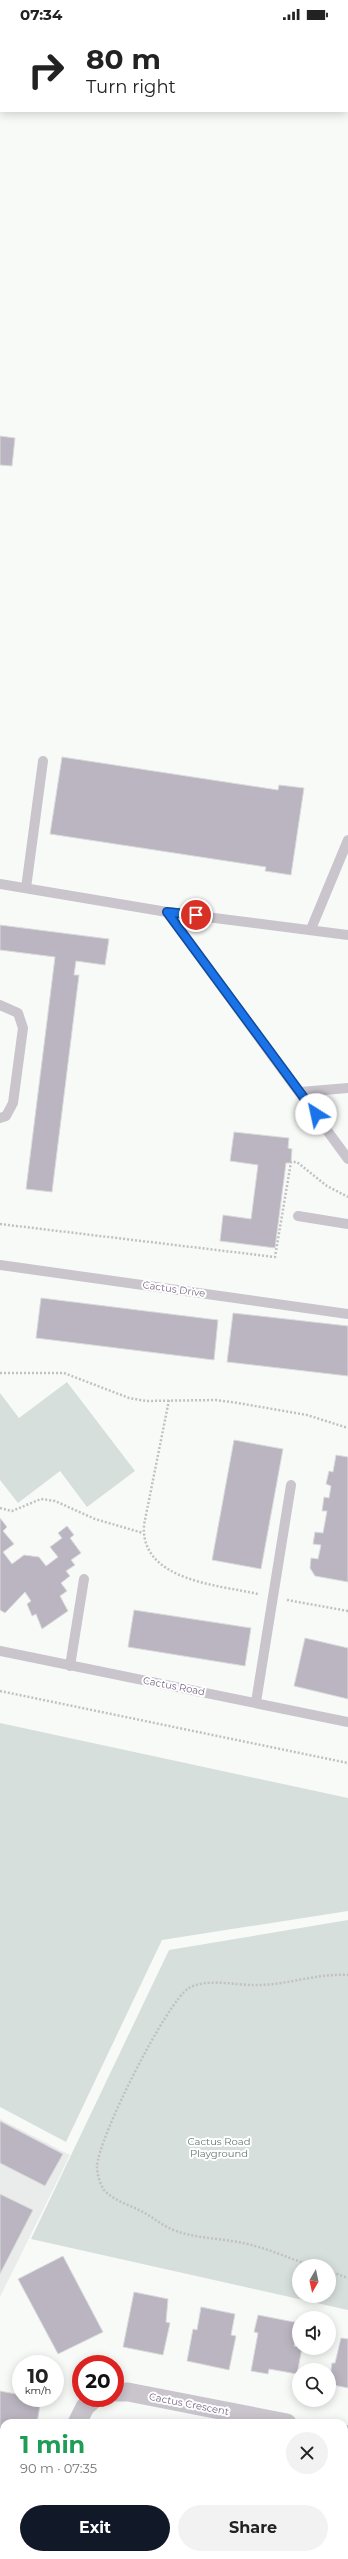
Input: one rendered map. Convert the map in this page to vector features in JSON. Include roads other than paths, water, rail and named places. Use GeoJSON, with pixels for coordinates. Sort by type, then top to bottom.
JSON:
{"type":"FeatureCollection","features":[{"type":"Feature","properties":{"kind":"street","name":"Cactus Crescent"},"geometry":{"type":"LineString","coordinates":[[124,2392],[266,2419]]}},
{"type":"Feature","properties":{"kind":"street"},"geometry":{"type":"LineString","coordinates":[[79,2419],[85,2407]]}},
{"type":"Feature","properties":{"kind":"lane"},"geometry":{"type":"LineString","coordinates":[[26,888],[43,761]]}},
{"type":"Feature","properties":{"kind":"lane"},"geometry":{"type":"LineString","coordinates":[[311,929],[348,840]]}},
{"type":"Feature","properties":{"kind":"lane"},"geometry":{"type":"LineString","coordinates":[[0,884],[167,912],[311,929],[348,935]]}},
{"type":"Feature","properties":{"kind":"lane"},"geometry":{"type":"LineString","coordinates":[[167,912],[348,1159]]}},
{"type":"Feature","properties":{"kind":"lane"},"geometry":{"type":"LineString","coordinates":[[0,1005],[18,1013],[22,1028],[13,1104],[6,1116],[0,1118]]}},
{"type":"Feature","properties":{"kind":"lane"},"geometry":{"type":"LineString","coordinates":[[300,1092],[348,1088]]}},
{"type":"Feature","properties":{"kind":"lane"},"geometry":{"type":"LineString","coordinates":[[298,1216],[348,1224]]}},
{"type":"Feature","properties":{"kind":"lane","name":"Cactus Drive"},"geometry":{"type":"LineString","coordinates":[[0,1264],[348,1314]]}},
{"type":"Feature","properties":{"kind":"lane"},"geometry":{"type":"LineString","coordinates":[[256,1702],[291,1485]]}},
{"type":"Feature","properties":{"kind":"lane"},"geometry":{"type":"LineString","coordinates":[[70,1666],[84,1579]]}},
{"type":"Feature","properties":{"kind":"lane","name":"Cactus Road"},"geometry":{"type":"LineString","coordinates":[[0,1651],[256,1702],[348,1722]]}},
{"type":"Feature","properties":{"kind":"park label","name":"Cactus Road Playground"},"geometry":{"type":"Point","coordinates":[219,2146]}}]}
